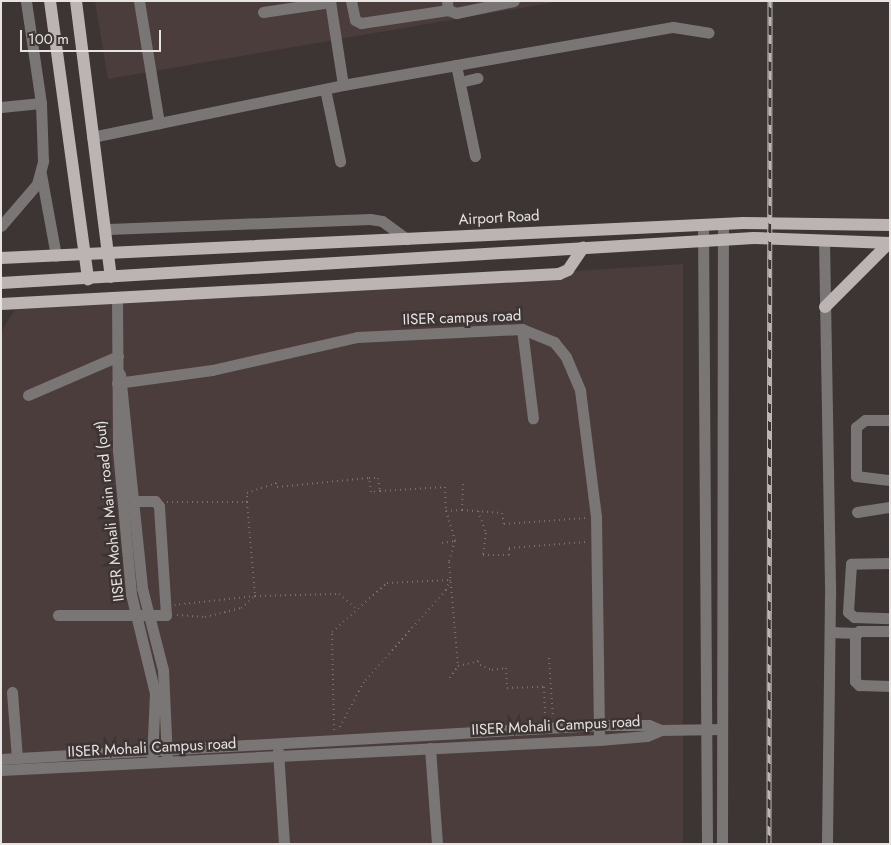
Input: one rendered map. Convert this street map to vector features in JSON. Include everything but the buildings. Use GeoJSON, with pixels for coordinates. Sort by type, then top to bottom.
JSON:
{"type":"FeatureCollection","features":[{"type":"Feature","properties":{"kind":"main road"},"geometry":{"type":"LineString","coordinates":[[50,1],[88,279]]}},
{"type":"Feature","properties":{"kind":"main road"},"geometry":{"type":"LineString","coordinates":[[76,1],[92,137],[108,229],[111,277]]}},
{"type":"Feature","properties":{"kind":"main road","name":"Airport Road"},"geometry":{"type":"LineString","coordinates":[[1,258],[703,224],[890,225]]}},
{"type":"Feature","properties":{"kind":"main road"},"geometry":{"type":"LineString","coordinates":[[1,282],[88,279],[722,241],[824,240],[889,243]]}},
{"type":"Feature","properties":{"kind":"main road"},"geometry":{"type":"LineString","coordinates":[[826,307],[889,243]]}},
{"type":"Feature","properties":{"kind":"main road"},"geometry":{"type":"LineString","coordinates":[[1,304],[558,274],[568,270],[583,248]]}},
{"type":"Feature","properties":{"kind":"street"},"geometry":{"type":"LineString","coordinates":[[26,1],[41,103],[41,174],[56,256]]}},
{"type":"Feature","properties":{"kind":"street"},"geometry":{"type":"LineString","coordinates":[[138,1],[159,123]]}},
{"type":"Feature","properties":{"kind":"street"},"geometry":{"type":"LineString","coordinates":[[351,1],[355,20],[361,23],[447,6],[456,13],[514,1]]}},
{"type":"Feature","properties":{"kind":"street"},"geometry":{"type":"LineString","coordinates":[[263,12],[330,2],[343,85]]}},
{"type":"Feature","properties":{"kind":"street"},"geometry":{"type":"LineString","coordinates":[[92,137],[343,85],[673,27],[708,33]]}},
{"type":"Feature","properties":{"kind":"street"},"geometry":{"type":"LineString","coordinates":[[456,65],[475,156]]}},
{"type":"Feature","properties":{"kind":"street"},"geometry":{"type":"LineString","coordinates":[[460,82],[478,78]]}},
{"type":"Feature","properties":{"kind":"street"},"geometry":{"type":"LineString","coordinates":[[324,89],[340,161]]}},
{"type":"Feature","properties":{"kind":"street"},"geometry":{"type":"LineString","coordinates":[[1,107],[41,103]]}},
{"type":"Feature","properties":{"kind":"street"},"geometry":{"type":"LineString","coordinates":[[1,226],[24,202],[41,174]]}},
{"type":"Feature","properties":{"kind":"street"},"geometry":{"type":"LineString","coordinates":[[108,229],[370,218],[382,221],[407,239]]}},
{"type":"Feature","properties":{"kind":"street"},"geometry":{"type":"LineString","coordinates":[[703,224],[705,243],[707,844]]}},
{"type":"Feature","properties":{"kind":"street"},"geometry":{"type":"LineString","coordinates":[[722,224],[722,844]]}},
{"type":"Feature","properties":{"kind":"street"},"geometry":{"type":"LineString","coordinates":[[824,240],[830,564],[827,844]]}},
{"type":"Feature","properties":{"kind":"street"},"geometry":{"type":"LineString","coordinates":[[117,298],[118,356],[135,501],[143,615],[163,670],[167,763]]}},
{"type":"Feature","properties":{"kind":"street"},"geometry":{"type":"LineString","coordinates":[[522,329],[533,418]]}},
{"type":"Feature","properties":{"kind":"street","name":"IISER campus road"},"geometry":{"type":"LineString","coordinates":[[120,379],[212,370],[332,340],[522,329],[554,342],[575,374],[592,518],[599,740]]}},
{"type":"Feature","properties":{"kind":"street"},"geometry":{"type":"LineString","coordinates":[[28,395],[118,356]]}},
{"type":"Feature","properties":{"kind":"street","name":"IISER Mohali Main road (out)"},"geometry":{"type":"LineString","coordinates":[[120,379],[118,450],[154,687],[152,759]]}},
{"type":"Feature","properties":{"kind":"street"},"geometry":{"type":"LineString","coordinates":[[890,420],[859,422],[856,476],[890,480]]}},
{"type":"Feature","properties":{"kind":"street"},"geometry":{"type":"LineString","coordinates":[[58,615],[143,615],[167,610],[158,502],[135,501]]}},
{"type":"Feature","properties":{"kind":"street"},"geometry":{"type":"LineString","coordinates":[[857,512],[890,507]]}},
{"type":"Feature","properties":{"kind":"street"},"geometry":{"type":"LineString","coordinates":[[830,564],[890,563]]}},
{"type":"Feature","properties":{"kind":"street"},"geometry":{"type":"LineString","coordinates":[[850,616],[851,564]]}},
{"type":"Feature","properties":{"kind":"street"},"geometry":{"type":"LineString","coordinates":[[830,615],[890,618]]}},
{"type":"Feature","properties":{"kind":"street"},"geometry":{"type":"LineString","coordinates":[[830,632],[890,631]]}},
{"type":"Feature","properties":{"kind":"street"},"geometry":{"type":"LineString","coordinates":[[856,633],[855,682],[858,686],[890,686]]}},
{"type":"Feature","properties":{"kind":"street"},"geometry":{"type":"LineString","coordinates":[[12,692],[17,758]]}},
{"type":"Feature","properties":{"kind":"street","name":"IISER Mohali Campus road"},"geometry":{"type":"LineString","coordinates":[[1,759],[152,759],[167,763],[278,751],[599,725],[649,725],[661,730]]}},
{"type":"Feature","properties":{"kind":"street"},"geometry":{"type":"LineString","coordinates":[[661,730],[722,729]]}},
{"type":"Feature","properties":{"kind":"street","name":"IISER Mohali Campus road"},"geometry":{"type":"LineString","coordinates":[[1,770],[152,759],[166,751],[430,748],[599,740],[647,736],[661,730]]}},
{"type":"Feature","properties":{"kind":"street"},"geometry":{"type":"LineString","coordinates":[[430,748],[437,844]]}},
{"type":"Feature","properties":{"kind":"street"},"geometry":{"type":"LineString","coordinates":[[278,751],[284,844]]}},
{"type":"Feature","properties":{"kind":"path"},"geometry":{"type":"LineString","coordinates":[[369,478],[371,492],[445,487],[446,512],[456,541],[449,562],[458,666],[450,678]]}},
{"type":"Feature","properties":{"kind":"path"},"geometry":{"type":"LineString","coordinates":[[255,596],[246,493],[261,484],[369,478],[378,478],[380,491]]}},
{"type":"Feature","properties":{"kind":"path"},"geometry":{"type":"LineString","coordinates":[[462,510],[463,481]]}},
{"type":"Feature","properties":{"kind":"path"},"geometry":{"type":"LineString","coordinates":[[158,502],[247,502]]}},
{"type":"Feature","properties":{"kind":"path"},"geometry":{"type":"LineString","coordinates":[[446,512],[462,510],[502,513],[504,524],[592,518]]}},
{"type":"Feature","properties":{"kind":"path"},"geometry":{"type":"LineString","coordinates":[[478,511],[486,533],[483,555],[509,555],[509,548],[588,541],[588,534]]}},
{"type":"Feature","properties":{"kind":"path"},"geometry":{"type":"LineString","coordinates":[[588,526],[592,518]]}},
{"type":"Feature","properties":{"kind":"path"},"geometry":{"type":"LineString","coordinates":[[442,543],[456,541]]}},
{"type":"Feature","properties":{"kind":"path"},"geometry":{"type":"LineString","coordinates":[[334,735],[332,632],[387,583],[450,580]]}},
{"type":"Feature","properties":{"kind":"path"},"geometry":{"type":"LineString","coordinates":[[334,735],[355,706],[364,682],[446,590],[450,580]]}},
{"type":"Feature","properties":{"kind":"path"},"geometry":{"type":"LineString","coordinates":[[167,610],[255,596],[339,594],[356,609]]}},
{"type":"Feature","properties":{"kind":"path"},"geometry":{"type":"LineString","coordinates":[[167,610],[205,616],[242,608],[255,596]]}},
{"type":"Feature","properties":{"kind":"path"},"geometry":{"type":"LineString","coordinates":[[458,666],[480,663],[492,670],[506,668],[506,688],[544,687],[545,723],[553,723],[549,658]]}},
{"type":"Feature","properties":{"kind":"path"},"geometry":{"type":"LineString","coordinates":[[334,735],[344,735]]}},
{"type":"Feature","properties":{"kind":"shaded area"},"geometry":{"type":"Polygon","coordinates":[[[95,1],[561,1],[108,79],[95,1]]]}},
{"type":"Feature","properties":{"kind":"shaded area"},"geometry":{"type":"Polygon","coordinates":[[[683,264],[683,844],[1,844],[1,332],[16,308],[683,264]]]}},
{"type":"Feature","properties":{"kind":"railway"},"geometry":{"type":"LineString","coordinates":[[769,844],[770,1]]}}]}
